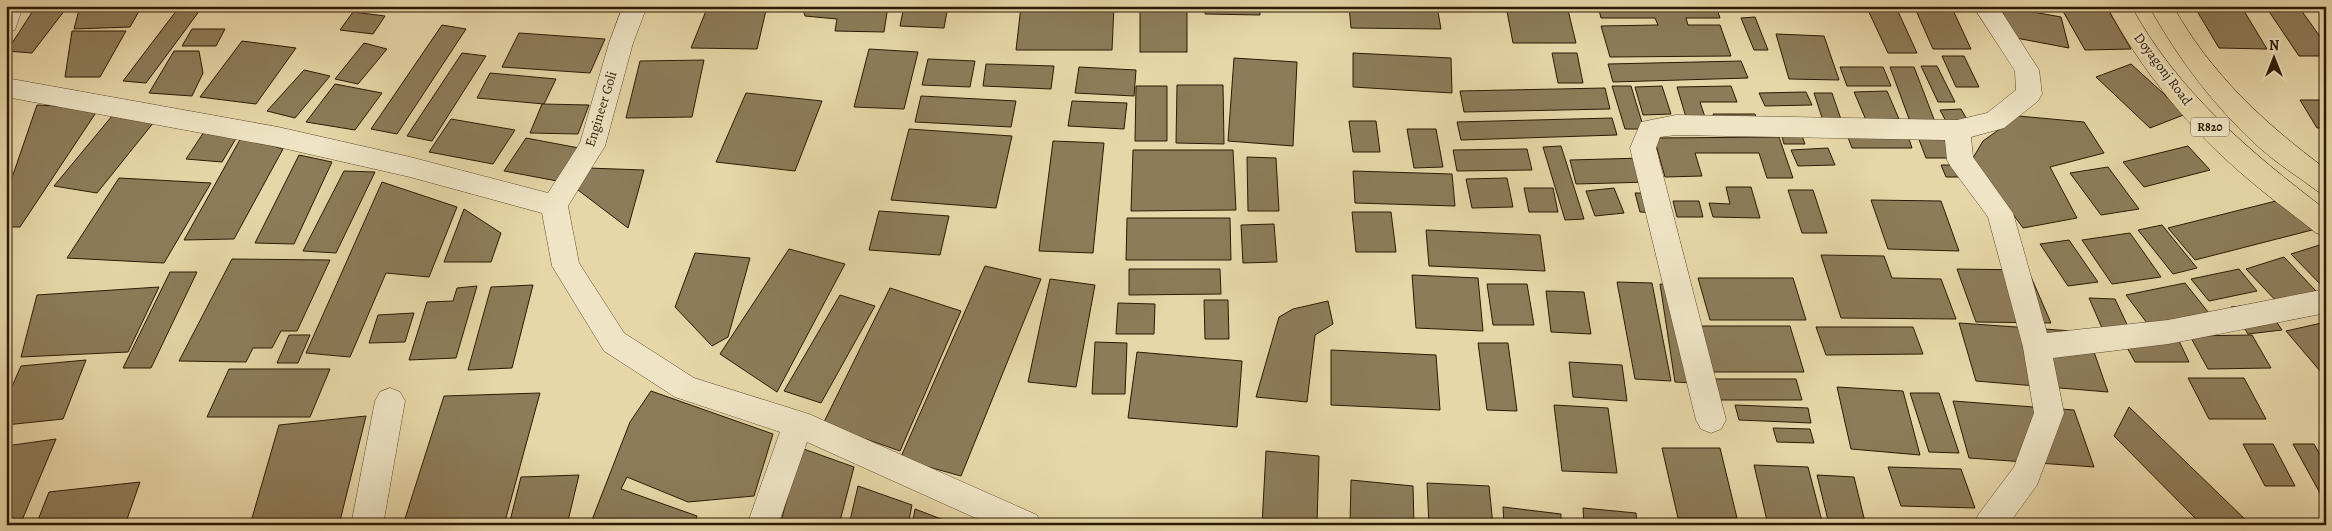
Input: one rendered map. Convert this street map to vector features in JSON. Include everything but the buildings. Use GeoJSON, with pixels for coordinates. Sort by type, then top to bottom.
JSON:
{"type":"FeatureCollection","features":[{"type":"Feature","properties":{"kind":"main road","name":"Doyagonj Road"},"geometry":{"type":"LineString","coordinates":[[2119,6],[2147,51],[2176,92],[2246,163],[2326,224]]}},
{"type":"Feature","properties":{"kind":"main road","name":"R820"},"geometry":{"type":"LineString","coordinates":[[2161,6],[2174,30],[2212,81],[2266,138],[2326,184]]}},
{"type":"Feature","properties":{"kind":"street"},"geometry":{"type":"LineString","coordinates":[[6,24],[11,6]]}},
{"type":"Feature","properties":{"kind":"street","name":"Engineer Goli"},"geometry":{"type":"LineString","coordinates":[[554,205],[592,146],[620,43],[635,6]]}},
{"type":"Feature","properties":{"kind":"street"},"geometry":{"type":"LineString","coordinates":[[1711,420],[1643,148],[1650,128],[1676,125],[1957,130],[1995,121],[2029,94],[2027,70],[1985,6]]}},
{"type":"Feature","properties":{"kind":"street"},"geometry":{"type":"LineString","coordinates":[[6,87],[278,137],[410,167],[554,205],[566,266],[614,342],[685,388],[798,424],[1026,525]]}},
{"type":"Feature","properties":{"kind":"street"},"geometry":{"type":"LineString","coordinates":[[1957,130],[1960,160],[2000,213],[2037,347],[2049,413],[2026,474],[1989,525]]}},
{"type":"Feature","properties":{"kind":"street"},"geometry":{"type":"LineString","coordinates":[[2037,347],[2168,332],[2326,301]]}},
{"type":"Feature","properties":{"kind":"street"},"geometry":{"type":"LineString","coordinates":[[367,525],[390,401]]}},
{"type":"Feature","properties":{"kind":"street"},"geometry":{"type":"LineString","coordinates":[[762,525],[798,424]]}}]}
